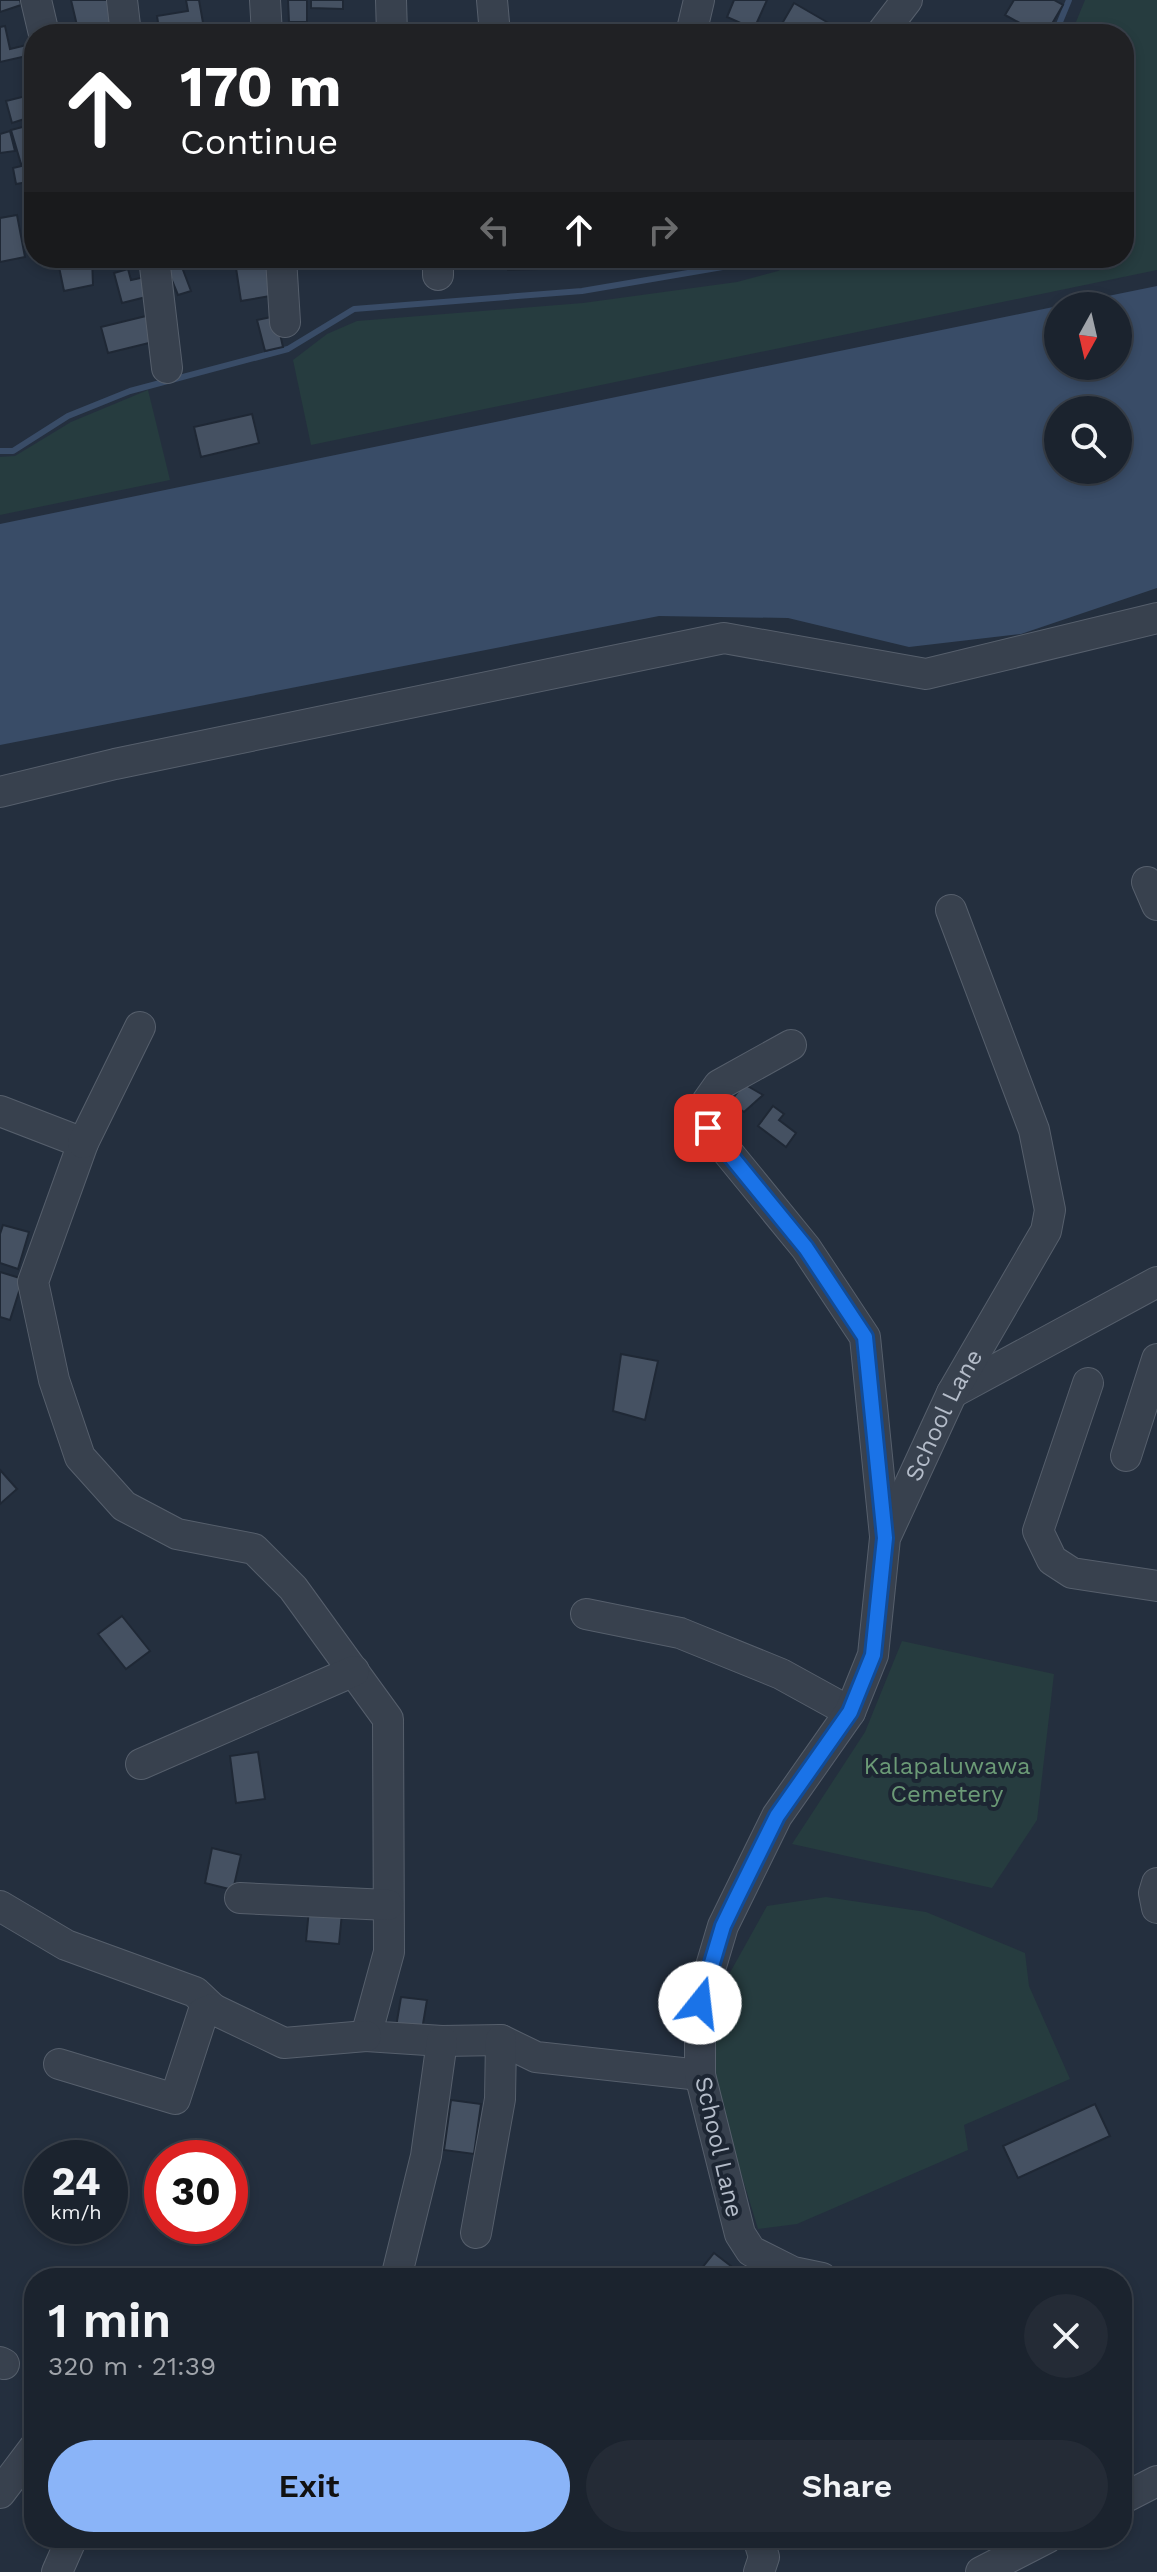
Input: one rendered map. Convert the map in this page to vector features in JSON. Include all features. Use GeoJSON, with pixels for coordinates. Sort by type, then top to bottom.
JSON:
{"type":"FeatureCollection","features":[{"type":"Feature","properties":{"kind":"street"},"geometry":{"type":"LineString","coordinates":[[36,0],[42,24]]}},
{"type":"Feature","properties":{"kind":"street"},"geometry":{"type":"LineString","coordinates":[[122,0],[125,24]]}},
{"type":"Feature","properties":{"kind":"street"},"geometry":{"type":"LineString","coordinates":[[265,0],[266,24]]}},
{"type":"Feature","properties":{"kind":"street"},"geometry":{"type":"LineString","coordinates":[[391,0],[392,24]]}},
{"type":"Feature","properties":{"kind":"street"},"geometry":{"type":"LineString","coordinates":[[492,0],[494,24]]}},
{"type":"Feature","properties":{"kind":"street"},"geometry":{"type":"LineString","coordinates":[[693,24],[699,0]]}},
{"type":"Feature","properties":{"kind":"street"},"geometry":{"type":"LineString","coordinates":[[889,24],[907,0]]}},
{"type":"Feature","properties":{"kind":"street"},"geometry":{"type":"LineString","coordinates":[[155,268],[167,368]]}},
{"type":"Feature","properties":{"kind":"street"},"geometry":{"type":"LineString","coordinates":[[282,268],[285,322]]}},
{"type":"Feature","properties":{"kind":"street"},"geometry":{"type":"LineString","coordinates":[[0,792],[115,764],[724,638],[926,674],[1157,618]]}},
{"type":"Feature","properties":{"kind":"street","name":"School Lane"},"geometry":{"type":"LineString","coordinates":[[785,2268],[751,2251],[740,2234],[700,2075],[700,2003],[723,1926],[777,1816],[850,1712],[873,1655],[885,1538],[952,1393],[1046,1231],[1050,1210],[1034,1130],[951,910]]}},
{"type":"Feature","properties":{"kind":"street"},"geometry":{"type":"LineString","coordinates":[[140,1027],[83,1143],[33,1282],[54,1380],[80,1457],[124,1506],[177,1534],[254,1549],[293,1588],[388,1719],[389,1952],[366,2036]]}},
{"type":"Feature","properties":{"kind":"street"},"geometry":{"type":"LineString","coordinates":[[791,1045],[719,1085],[707,1102],[708,1128],[806,1248],[865,1337],[885,1538]]}},
{"type":"Feature","properties":{"kind":"street"},"geometry":{"type":"LineString","coordinates":[[0,1111],[83,1143]]}},
{"type":"Feature","properties":{"kind":"street"},"geometry":{"type":"LineString","coordinates":[[952,1393],[1157,1282]]}},
{"type":"Feature","properties":{"kind":"street"},"geometry":{"type":"LineString","coordinates":[[1126,1456],[1157,1359]]}},
{"type":"Feature","properties":{"kind":"street"},"geometry":{"type":"LineString","coordinates":[[1088,1383],[1038,1531],[1052,1560],[1072,1573],[1157,1586]]}},
{"type":"Feature","properties":{"kind":"street"},"geometry":{"type":"LineString","coordinates":[[586,1614],[680,1633],[781,1674],[850,1712]]}},
{"type":"Feature","properties":{"kind":"street"},"geometry":{"type":"LineString","coordinates":[[141,1764],[354,1671]]}},
{"type":"Feature","properties":{"kind":"street"},"geometry":{"type":"LineString","coordinates":[[1157,1883],[1154,1893],[1157,1908]]}},
{"type":"Feature","properties":{"kind":"street"},"geometry":{"type":"LineString","coordinates":[[240,1898],[388,1905]]}},
{"type":"Feature","properties":{"kind":"street"},"geometry":{"type":"LineString","coordinates":[[0,1906],[66,1945],[195,1992],[213,2009],[284,2043],[366,2036],[442,2041],[501,2040],[536,2057],[700,2075]]}},
{"type":"Feature","properties":{"kind":"street"},"geometry":{"type":"LineString","coordinates":[[59,2064],[175,2099],[203,2013],[213,2009]]}},
{"type":"Feature","properties":{"kind":"street"},"geometry":{"type":"LineString","coordinates":[[476,2233],[500,2099],[501,2040]]}},
{"type":"Feature","properties":{"kind":"street"},"geometry":{"type":"LineString","coordinates":[[398,2268],[426,2156],[442,2041]]}},
{"type":"Feature","properties":{"kind":"street"},"geometry":{"type":"LineString","coordinates":[[0,2493],[24,2461]]}},
{"type":"Feature","properties":{"kind":"street"},"geometry":{"type":"LineString","coordinates":[[1132,2493],[1157,2481]]}},
{"type":"Feature","properties":{"kind":"street"},"geometry":{"type":"LineString","coordinates":[[57,2572],[68,2548]]}},
{"type":"Feature","properties":{"kind":"street"},"geometry":{"type":"LineString","coordinates":[[759,2572],[764,2557],[761,2548]]}},
{"type":"Feature","properties":{"kind":"street"},"geometry":{"type":"LineString","coordinates":[[981,2572],[1028,2548]]}},
{"type":"Feature","properties":{"kind":"green space"},"geometry":{"type":"Polygon","coordinates":[[[1085,0],[1157,0],[1157,270],[311,445],[293,360],[327,334],[357,321],[583,303],[737,282],[783,268],[1134,268],[1134,24],[1075,24],[1085,0]]]}},
{"type":"Feature","properties":{"kind":"green space"},"geometry":{"type":"Polygon","coordinates":[[[148,390],[170,480],[0,515],[0,457],[15,456],[71,422],[148,390]]]}},
{"type":"Feature","properties":{"kind":"green space","name":"Kalapaluwawa Cemetery"},"geometry":{"type":"Polygon","coordinates":[[[902,1641],[1054,1674],[1037,1820],[992,1888],[792,1844],[865,1732],[902,1641]]]}},
{"type":"Feature","properties":{"kind":"green space"},"geometry":{"type":"Polygon","coordinates":[[[826,1897],[926,1912],[1025,1953],[1029,1986],[1070,2079],[964,2125],[968,2150],[797,2224],[758,2229],[711,2074],[727,1978],[767,1906],[826,1897]]]}},
{"type":"Feature","properties":{"kind":"water"},"geometry":{"type":"Polygon","coordinates":[[[1157,286],[1157,588],[1021,634],[909,647],[788,618],[659,616],[0,745],[0,524],[1044,309],[1044,380],[1132,380],[1132,292],[1128,292],[1157,286]]]}},
{"type":"Feature","properties":{"kind":"building"},"geometry":{"type":"Polygon","coordinates":[[[0,0],[20,0],[21,5],[0,12],[0,0]]]}},
{"type":"Feature","properties":{"kind":"building"},"geometry":{"type":"Polygon","coordinates":[[[71,0],[112,0],[117,24],[77,24],[71,0]]]}},
{"type":"Feature","properties":{"kind":"building"},"geometry":{"type":"Polygon","coordinates":[[[186,0],[199,0],[203,24],[158,24],[157,16],[188,11],[186,0]]]}},
{"type":"Feature","properties":{"kind":"building"},"geometry":{"type":"Polygon","coordinates":[[[288,0],[307,0],[307,22],[289,22],[288,0]]]}},
{"type":"Feature","properties":{"kind":"building"},"geometry":{"type":"Polygon","coordinates":[[[311,0],[343,0],[343,9],[311,8],[311,0]]]}},
{"type":"Feature","properties":{"kind":"building"},"geometry":{"type":"Polygon","coordinates":[[[734,0],[767,0],[756,24],[743,24],[727,17],[734,0]]]}},
{"type":"Feature","properties":{"kind":"building"},"geometry":{"type":"Polygon","coordinates":[[[1014,0],[1054,0],[1063,5],[1052,24],[1022,24],[1005,15],[1014,0]]]}},
{"type":"Feature","properties":{"kind":"building"},"geometry":{"type":"Polygon","coordinates":[[[794,3],[830,24],[782,24],[794,3]]]}},
{"type":"Feature","properties":{"kind":"building"},"geometry":{"type":"Polygon","coordinates":[[[5,26],[10,49],[24,46],[24,57],[0,62],[0,27],[5,26]]]}},
{"type":"Feature","properties":{"kind":"building"},"geometry":{"type":"Polygon","coordinates":[[[24,96],[24,119],[12,123],[6,101],[24,96]]]}},
{"type":"Feature","properties":{"kind":"building"},"geometry":{"type":"Polygon","coordinates":[[[24,127],[24,163],[21,164],[11,130],[24,127]]]}},
{"type":"Feature","properties":{"kind":"building"},"geometry":{"type":"Polygon","coordinates":[[[10,131],[15,151],[0,153],[0,134],[10,131]]]}},
{"type":"Feature","properties":{"kind":"building"},"geometry":{"type":"Polygon","coordinates":[[[24,165],[24,183],[16,184],[13,168],[24,165]]]}},
{"type":"Feature","properties":{"kind":"building"},"geometry":{"type":"Polygon","coordinates":[[[17,215],[24,257],[0,262],[0,218],[17,215]]]}},
{"type":"Feature","properties":{"kind":"building"},"geometry":{"type":"Polygon","coordinates":[[[59,268],[92,268],[93,285],[64,291],[59,268]]]}},
{"type":"Feature","properties":{"kind":"building"},"geometry":{"type":"Polygon","coordinates":[[[167,268],[182,268],[191,291],[178,295],[167,268]]]}},
{"type":"Feature","properties":{"kind":"building"},"geometry":{"type":"Polygon","coordinates":[[[236,268],[271,268],[276,295],[241,301],[236,268]]]}},
{"type":"Feature","properties":{"kind":"building"},"geometry":{"type":"Polygon","coordinates":[[[508,268],[537,268],[537,269],[508,268]]]}},
{"type":"Feature","properties":{"kind":"building"},"geometry":{"type":"Polygon","coordinates":[[[128,269],[131,280],[145,277],[150,296],[122,303],[114,273],[128,269]]]}},
{"type":"Feature","properties":{"kind":"building"},"geometry":{"type":"Polygon","coordinates":[[[146,316],[153,342],[108,353],[101,327],[146,316]]]}},
{"type":"Feature","properties":{"kind":"building"},"geometry":{"type":"Polygon","coordinates":[[[276,316],[283,347],[265,351],[257,320],[276,316]]]}},
{"type":"Feature","properties":{"kind":"building"},"geometry":{"type":"Polygon","coordinates":[[[252,414],[259,443],[201,457],[194,427],[252,414]]]}},
{"type":"Feature","properties":{"kind":"building"},"geometry":{"type":"Polygon","coordinates":[[[744,1084],[763,1095],[744,1112],[730,1102],[744,1084]]]}},
{"type":"Feature","properties":{"kind":"building"},"geometry":{"type":"Polygon","coordinates":[[[773,1106],[784,1114],[779,1120],[796,1133],[786,1147],[758,1126],[773,1106]]]}},
{"type":"Feature","properties":{"kind":"building"},"geometry":{"type":"Polygon","coordinates":[[[3,1225],[29,1232],[18,1269],[0,1263],[3,1225]]]}},
{"type":"Feature","properties":{"kind":"building"},"geometry":{"type":"Polygon","coordinates":[[[0,1272],[23,1279],[10,1320],[0,1317],[0,1272]]]}},
{"type":"Feature","properties":{"kind":"building"},"geometry":{"type":"Polygon","coordinates":[[[621,1354],[658,1361],[645,1420],[613,1411],[621,1354]]]}},
{"type":"Feature","properties":{"kind":"building"},"geometry":{"type":"Polygon","coordinates":[[[0,1470],[17,1489],[0,1504],[0,1470]]]}},
{"type":"Feature","properties":{"kind":"building"},"geometry":{"type":"Polygon","coordinates":[[[122,1616],[150,1651],[126,1669],[98,1634],[122,1616]]]}},
{"type":"Feature","properties":{"kind":"building"},"geometry":{"type":"Polygon","coordinates":[[[258,1752],[265,1799],[236,1803],[230,1756],[258,1752]]]}},
{"type":"Feature","properties":{"kind":"building"},"geometry":{"type":"Polygon","coordinates":[[[212,1848],[241,1855],[233,1890],[205,1883],[212,1848]]]}},
{"type":"Feature","properties":{"kind":"building"},"geometry":{"type":"Polygon","coordinates":[[[309,1909],[342,1913],[339,1944],[306,1941],[309,1909]]]}},
{"type":"Feature","properties":{"kind":"building"},"geometry":{"type":"Polygon","coordinates":[[[401,1997],[427,2000],[422,2030],[396,2027],[401,1997]]]}},
{"type":"Feature","properties":{"kind":"building"},"geometry":{"type":"Polygon","coordinates":[[[451,2100],[481,2104],[474,2154],[444,2150],[451,2100]]]}},
{"type":"Feature","properties":{"kind":"building"},"geometry":{"type":"Polygon","coordinates":[[[1095,2104],[1110,2136],[1018,2178],[1003,2146],[1095,2104]]]}},
{"type":"Feature","properties":{"kind":"building"},"geometry":{"type":"Polygon","coordinates":[[[714,2253],[734,2268],[702,2268],[714,2253]]]}},
{"type":"Feature","properties":{"kind":"waterway"},"geometry":{"type":"LineString","coordinates":[[1059,24],[1069,0]]}},
{"type":"Feature","properties":{"kind":"waterway"},"geometry":{"type":"LineString","coordinates":[[0,451],[13,451],[68,416],[130,391],[288,349],[354,309],[582,291],[717,268]]}},
{"type":"Feature","properties":{"kind":"route"},"geometry":{"type":"LineString","coordinates":[[700,2003],[723,1926],[777,1816],[850,1712],[873,1655],[885,1538],[865,1337],[806,1248],[708,1128]]}}]}
